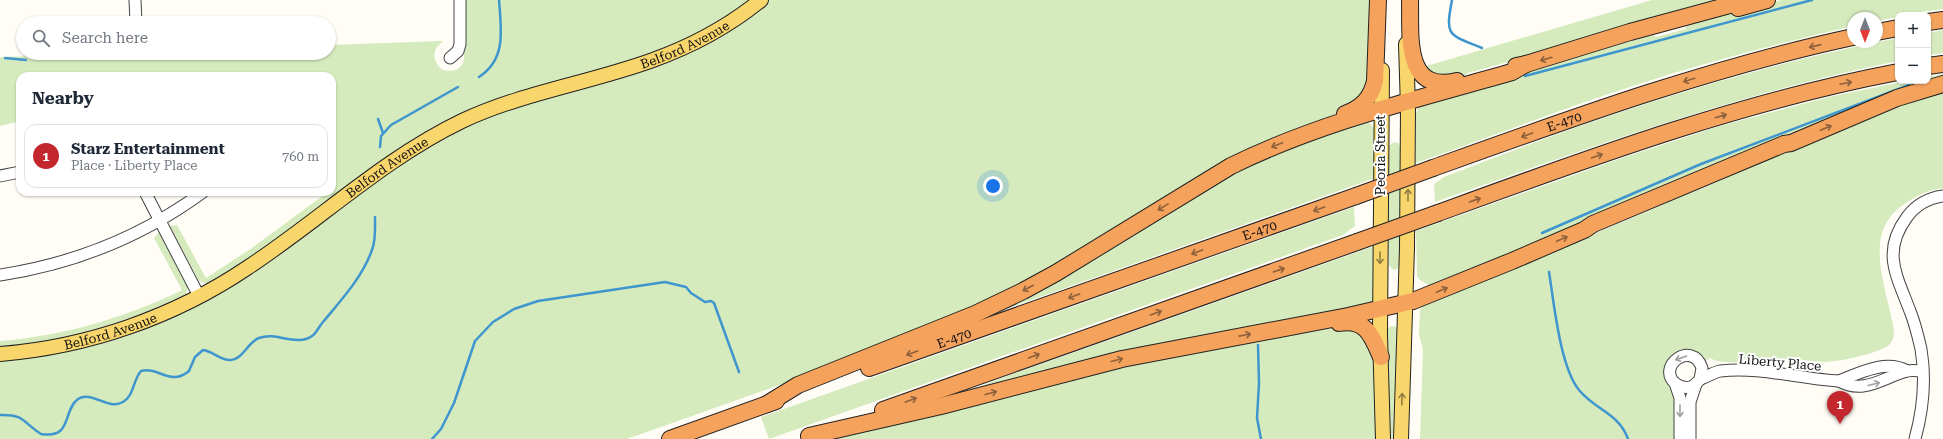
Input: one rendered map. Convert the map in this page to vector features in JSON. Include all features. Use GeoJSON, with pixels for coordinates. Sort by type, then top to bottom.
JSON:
{"type":"FeatureCollection","features":[{"type":"Feature","properties":{"kind":"highway"},"geometry":{"type":"LineString","coordinates":[[1296,138],[1319,124],[1356,110],[1365,103],[1371,94],[1375,81],[1378,0]]}},
{"type":"Feature","properties":{"kind":"highway"},"geometry":{"type":"LineString","coordinates":[[1410,0],[1413,58],[1418,71],[1428,79],[1440,83],[1453,82],[1567,53],[1578,48],[1748,0]]}},
{"type":"Feature","properties":{"kind":"highway"},"geometry":{"type":"LineString","coordinates":[[1567,53],[1579,52],[1767,0]]}},
{"type":"Feature","properties":{"kind":"highway"},"geometry":{"type":"LineString","coordinates":[[1931,22],[1943,20]]}},
{"type":"Feature","properties":{"kind":"highway"},"geometry":{"type":"LineString","coordinates":[[1883,31],[1895,29]]}},
{"type":"Feature","properties":{"kind":"highway","name":"E-470"},"geometry":{"type":"LineString","coordinates":[[670,439],[1596,110],[1674,84],[1773,56],[1847,38]]}},
{"type":"Feature","properties":{"kind":"highway"},"geometry":{"type":"LineString","coordinates":[[767,404],[798,385],[975,314],[1017,294],[1061,270],[1231,166],[1296,138],[1380,110],[1512,72],[1526,64]]}},
{"type":"Feature","properties":{"kind":"highway"},"geometry":{"type":"LineString","coordinates":[[1931,66],[1943,64]]}},
{"type":"Feature","properties":{"kind":"highway"},"geometry":{"type":"LineString","coordinates":[[805,438],[1692,124],[1792,96],[1895,73]]}},
{"type":"Feature","properties":{"kind":"highway"},"geometry":{"type":"LineString","coordinates":[[805,438],[941,406],[1122,359],[1406,303],[1584,230],[1594,228],[1696,187],[1787,147],[1791,143],[1891,101],[1943,84]]}},
{"type":"Feature","properties":{"kind":"highway"},"geometry":{"type":"LineString","coordinates":[[1308,323],[1322,326],[1343,322],[1357,323],[1369,333],[1381,357]]}},
{"type":"Feature","properties":{"kind":"main road","name":"Belford Avenue"},"geometry":{"type":"LineString","coordinates":[[0,354],[59,346],[103,335],[149,320],[199,296],[253,264],[385,166],[446,129],[483,112],[517,99],[634,66],[673,52],[715,31],[761,0]]}},
{"type":"Feature","properties":{"kind":"main road","name":"Peoria Street"},"geometry":{"type":"LineString","coordinates":[[1383,439],[1380,309],[1380,110],[1384,0]]}},
{"type":"Feature","properties":{"kind":"main road"},"geometry":{"type":"LineString","coordinates":[[1401,439],[1406,303],[1408,102],[1404,0]]}},
{"type":"Feature","properties":{"kind":"street"},"geometry":{"type":"LineString","coordinates":[[135,0],[136,16]]}},
{"type":"Feature","properties":{"kind":"street"},"geometry":{"type":"LineString","coordinates":[[450,58],[457,52],[460,44],[460,0]]}},
{"type":"Feature","properties":{"kind":"street"},"geometry":{"type":"LineString","coordinates":[[0,176],[16,173]]}},
{"type":"Feature","properties":{"kind":"street"},"geometry":{"type":"LineString","coordinates":[[147,196],[199,296]]}},
{"type":"Feature","properties":{"kind":"street"},"geometry":{"type":"LineString","coordinates":[[0,275],[36,268],[86,254],[159,220],[196,196]]}},
{"type":"Feature","properties":{"kind":"street"},"geometry":{"type":"LineString","coordinates":[[1915,439],[1922,406],[1923,371],[1915,326],[1895,275],[1893,252],[1900,229],[1911,213],[1925,201],[1943,196]]}},
{"type":"Feature","properties":{"kind":"street"},"geometry":{"type":"LineString","coordinates":[[1680,439],[1680,398],[1670,370],[1676,359],[1681,356],[1690,356],[1700,363],[1702,371],[1690,402],[1690,439]]}},
{"type":"Feature","properties":{"kind":"street","name":"Liberty Place"},"geometry":{"type":"LineString","coordinates":[[1700,363],[1718,371],[1757,371],[1839,382],[1851,386],[1870,386],[1907,371],[1923,371]]}},
{"type":"Feature","properties":{"kind":"street","name":"Liberty Place"},"geometry":{"type":"LineString","coordinates":[[1839,382],[1881,367],[1901,368],[1907,371]]}},
{"type":"Feature","properties":{"kind":"street","name":"Liberty Place"},"geometry":{"type":"LineString","coordinates":[[1698,382],[1718,371]]}},
{"type":"Feature","properties":{"kind":"street"},"geometry":{"type":"LineString","coordinates":[[1675,383],[1687,387],[1698,382]]}},
{"type":"Feature","properties":{"kind":"green space"},"geometry":{"type":"Polygon","coordinates":[[[464,0],[750,0],[699,32],[657,51],[503,97],[457,116],[423,134],[392,154],[336,195],[336,72],[16,72],[16,122],[0,126],[0,57],[16,57],[16,60],[336,60],[336,45],[441,41],[443,42],[436,48],[434,56],[439,67],[443,70],[453,71],[458,69],[464,61],[464,0]]]}},
{"type":"Feature","properties":{"kind":"green space"},"geometry":{"type":"Polygon","coordinates":[[[770,0],[1376,0],[1370,87],[1340,113],[1274,137],[1228,159],[1080,252],[984,305],[816,372],[627,439],[0,439],[0,359],[139,330],[416,153],[469,125],[751,15],[770,0]]]}},
{"type":"Feature","properties":{"kind":"green space"},"geometry":{"type":"Polygon","coordinates":[[[1652,0],[1731,0],[1468,73],[1461,78],[1444,80],[1423,67],[1652,0]]]}},
{"type":"Feature","properties":{"kind":"green space"},"geometry":{"type":"Polygon","coordinates":[[[1781,0],[1943,0],[1943,9],[1920,12],[1895,12],[1895,18],[1883,20],[1883,12],[1847,12],[1847,27],[1745,53],[1665,76],[1611,93],[1416,163],[1416,113],[1420,104],[1518,76],[1565,59],[1653,35],[1656,37],[1686,29],[1686,25],[1781,0]]]}},
{"type":"Feature","properties":{"kind":"green space"},"geometry":{"type":"Polygon","coordinates":[[[1943,30],[1943,53],[1931,55],[1931,32],[1943,30]]]}},
{"type":"Feature","properties":{"kind":"green space"},"geometry":{"type":"Polygon","coordinates":[[[1895,39],[1895,62],[1839,74],[1722,105],[1607,142],[1435,202],[1434,184],[1444,177],[1555,135],[1668,97],[1782,64],[1850,48],[1883,48],[1883,41],[1895,39]]]}},
{"type":"Feature","properties":{"kind":"green space"},"geometry":{"type":"Polygon","coordinates":[[[1943,74],[1943,79],[1931,84],[1931,76],[1943,74]]]}},
{"type":"Feature","properties":{"kind":"green space"},"geometry":{"type":"Polygon","coordinates":[[[1895,83],[1930,84],[1691,179],[1427,287],[1428,285],[1417,276],[1416,231],[1622,158],[1720,126],[1829,97],[1895,83]]]}},
{"type":"Feature","properties":{"kind":"green space"},"geometry":{"type":"Polygon","coordinates":[[[1943,88],[1943,188],[1923,193],[1906,203],[1892,215],[1883,229],[1880,245],[1880,262],[1894,331],[1893,339],[1889,345],[1877,351],[1825,362],[1778,359],[1725,362],[1716,361],[1710,358],[1706,361],[1693,352],[1686,350],[1675,353],[1670,357],[1665,372],[1675,392],[1676,439],[1420,439],[1423,350],[1419,334],[1420,310],[1424,305],[1656,208],[1673,199],[1704,188],[1811,141],[1943,88]]]}},
{"type":"Feature","properties":{"kind":"green space"},"geometry":{"type":"Polygon","coordinates":[[[1361,122],[1369,123],[1375,129],[1375,178],[989,315],[1246,165],[1361,122]]]}},
{"type":"Feature","properties":{"kind":"green space"},"geometry":{"type":"Polygon","coordinates":[[[1394,142],[1398,143],[1400,146],[1400,265],[1396,270],[1392,269],[1389,265],[1389,146],[1394,142]]]}},
{"type":"Feature","properties":{"kind":"green space"},"geometry":{"type":"Polygon","coordinates":[[[323,196],[335,196],[271,244],[240,265],[207,284],[199,281],[170,226],[177,225],[206,278],[252,248],[323,196]]]}},
{"type":"Feature","properties":{"kind":"green space"},"geometry":{"type":"Polygon","coordinates":[[[1354,207],[1355,226],[1343,235],[769,439],[761,417],[1354,207]]]}},
{"type":"Feature","properties":{"kind":"green space"},"geometry":{"type":"Polygon","coordinates":[[[159,232],[188,287],[186,295],[141,314],[95,329],[48,340],[0,347],[0,341],[47,335],[116,317],[182,290],[154,238],[159,232]]]}},
{"type":"Feature","properties":{"kind":"green space"},"geometry":{"type":"Polygon","coordinates":[[[1375,246],[1375,299],[1373,303],[968,393],[968,391],[1013,374],[1375,246]]]}},
{"type":"Feature","properties":{"kind":"green space"},"geometry":{"type":"Polygon","coordinates":[[[1391,326],[1397,327],[1399,330],[1396,439],[1388,439],[1386,330],[1391,326]]]}},
{"type":"Feature","properties":{"kind":"green space"},"geometry":{"type":"Polygon","coordinates":[[[1337,327],[1362,332],[1375,362],[1378,439],[830,439],[1115,368],[1337,327]]]}},
{"type":"Feature","properties":{"kind":"waterway"},"geometry":{"type":"LineString","coordinates":[[479,77],[488,70],[498,52],[501,32],[499,0]]}},
{"type":"Feature","properties":{"kind":"waterway"},"geometry":{"type":"LineString","coordinates":[[1452,0],[1449,21],[1449,28],[1452,33],[1462,40],[1482,48]]}},
{"type":"Feature","properties":{"kind":"waterway"},"geometry":{"type":"LineString","coordinates":[[1525,76],[1812,0]]}},
{"type":"Feature","properties":{"kind":"waterway"},"geometry":{"type":"LineString","coordinates":[[5,58],[16,59]]}},
{"type":"Feature","properties":{"kind":"waterway"},"geometry":{"type":"LineString","coordinates":[[1542,233],[1701,164],[1909,85]]}},
{"type":"Feature","properties":{"kind":"waterway"},"geometry":{"type":"LineString","coordinates":[[380,147],[381,136],[391,125],[458,87]]}},
{"type":"Feature","properties":{"kind":"waterway"},"geometry":{"type":"LineString","coordinates":[[378,119],[383,133]]}},
{"type":"Feature","properties":{"kind":"waterway"},"geometry":{"type":"LineString","coordinates":[[0,415],[14,416],[23,420],[41,434],[51,434],[58,432],[63,428],[73,404],[78,399],[89,397],[112,404],[123,402],[129,396],[141,371],[153,371],[170,377],[176,377],[189,371],[195,357],[203,350],[223,359],[231,360],[239,357],[255,340],[259,338],[271,336],[294,340],[309,338],[314,334],[344,297],[363,270],[374,242],[375,217]]}},
{"type":"Feature","properties":{"kind":"waterway"},"geometry":{"type":"LineString","coordinates":[[1549,272],[1562,351],[1572,380],[1585,397],[1619,423],[1628,439]]}},
{"type":"Feature","properties":{"kind":"waterway"},"geometry":{"type":"LineString","coordinates":[[432,439],[441,429],[454,403],[475,341],[493,322],[514,309],[538,301],[665,282],[686,287],[691,293],[705,302],[711,301],[714,303],[739,372]]}},
{"type":"Feature","properties":{"kind":"waterway"},"geometry":{"type":"LineString","coordinates":[[1258,345],[1259,383],[1257,418],[1261,439]]}},
{"type":"Feature","properties":{"kind":"place","name":"Starz Entertainment"},"geometry":{"type":"Point","coordinates":[1840,424]}}]}
